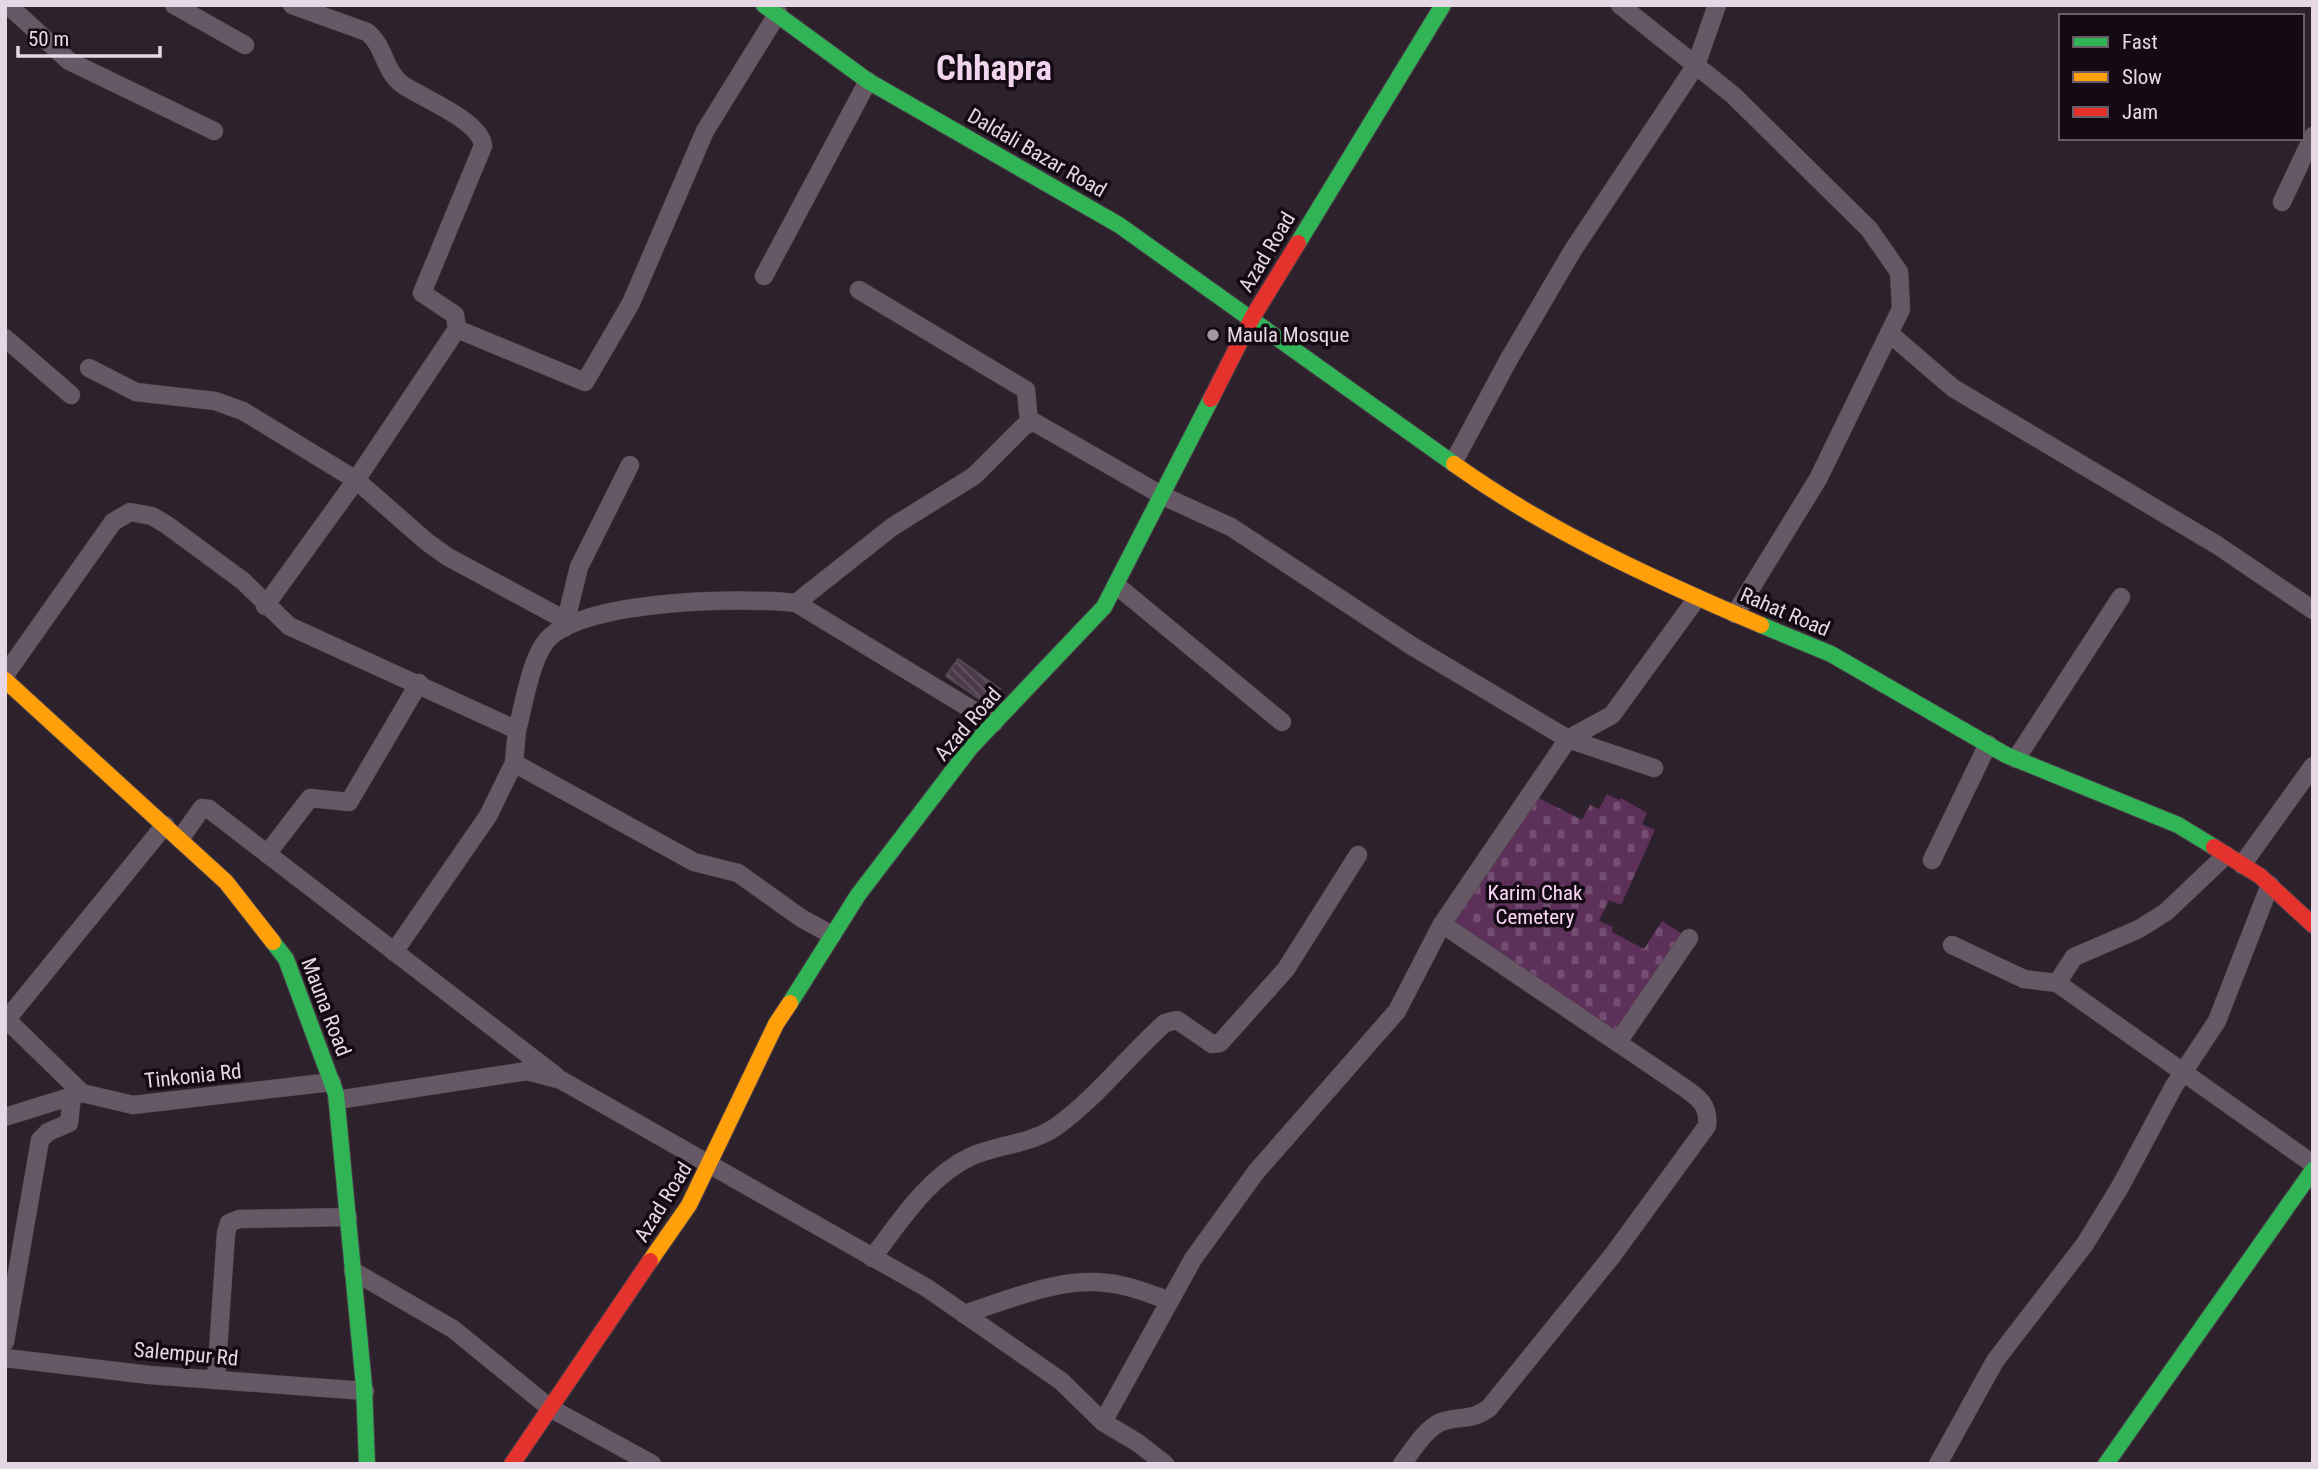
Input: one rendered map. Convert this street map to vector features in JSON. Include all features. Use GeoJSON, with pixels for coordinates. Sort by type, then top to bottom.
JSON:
{"type":"FeatureCollection","features":[{"type":"Feature","properties":{"kind":"street"},"geometry":{"type":"LineString","coordinates":[[8,5],[69,61],[214,131]]}},
{"type":"Feature","properties":{"kind":"street"},"geometry":{"type":"LineString","coordinates":[[174,5],[245,45]]}},
{"type":"Feature","properties":{"kind":"street"},"geometry":{"type":"LineString","coordinates":[[265,606],[356,480],[457,329],[455,315],[422,293],[481,153],[481,134],[477,129],[396,80],[376,40],[366,32],[292,5]]}},
{"type":"Feature","properties":{"kind":"street","name":"Azad Road"},"geometry":{"type":"LineString","coordinates":[[512,1464],[689,1205],[710,1167],[776,1024],[858,895],[971,747],[1104,607],[1252,318],[1443,5]]}},
{"type":"Feature","properties":{"kind":"street"},"geometry":{"type":"LineString","coordinates":[[1453,463],[1509,359],[1573,250],[1696,65],[1717,5]]}},
{"type":"Feature","properties":{"kind":"street"},"geometry":{"type":"LineString","coordinates":[[1622,6],[1733,95],[1876,239],[1899,272],[1901,309],[1818,479],[1735,614]]}},
{"type":"Feature","properties":{"kind":"street"},"geometry":{"type":"LineString","coordinates":[[457,329],[585,382],[631,303],[705,131],[780,11]]}},
{"type":"Feature","properties":{"kind":"street","name":"Daldali Bazar Road"},"geometry":{"type":"LineString","coordinates":[[780,11],[868,81],[1119,225],[1252,318]]}},
{"type":"Feature","properties":{"kind":"street"},"geometry":{"type":"LineString","coordinates":[[764,276],[868,81]]}},
{"type":"Feature","properties":{"kind":"street"},"geometry":{"type":"LineString","coordinates":[[2283,202],[2313,136]]}},
{"type":"Feature","properties":{"kind":"street"},"geometry":{"type":"LineString","coordinates":[[859,290],[1026,390],[1030,422]]}},
{"type":"Feature","properties":{"kind":"street","name":"Rahat Road"},"geometry":{"type":"LineString","coordinates":[[1252,318],[1499,496],[1697,598],[1830,654],[2016,759],[2178,825],[2270,885],[2313,925]]}},
{"type":"Feature","properties":{"kind":"street"},"geometry":{"type":"LineString","coordinates":[[1889,333],[1953,388],[2217,545],[2313,610]]}},
{"type":"Feature","properties":{"kind":"street"},"geometry":{"type":"LineString","coordinates":[[5,338],[71,395]]}},
{"type":"Feature","properties":{"kind":"street"},"geometry":{"type":"LineString","coordinates":[[89,368],[136,392],[230,405],[260,420],[356,480],[448,557],[565,624]]}},
{"type":"Feature","properties":{"kind":"street"},"geometry":{"type":"LineString","coordinates":[[1030,422],[1045,425],[1163,496],[1231,527],[1412,646],[1568,739],[1654,768]]}},
{"type":"Feature","properties":{"kind":"street"},"geometry":{"type":"LineString","coordinates":[[796,603],[892,527],[974,476],[1030,422]]}},
{"type":"Feature","properties":{"kind":"street"},"geometry":{"type":"LineString","coordinates":[[565,624],[579,567],[630,464]]}},
{"type":"Feature","properties":{"kind":"street"},"geometry":{"type":"LineString","coordinates":[[5,677],[113,522],[130,512],[152,516],[167,525],[243,581],[278,618],[306,635],[517,730]]}},
{"type":"Feature","properties":{"kind":"street"},"geometry":{"type":"LineString","coordinates":[[1116,585],[1282,722]]}},
{"type":"Feature","properties":{"kind":"street"},"geometry":{"type":"LineString","coordinates":[[2016,759],[2121,597]]}},
{"type":"Feature","properties":{"kind":"street"},"geometry":{"type":"LineString","coordinates":[[1103,1422],[1194,1259],[1256,1172],[1397,1011],[1442,924],[1568,739],[1612,715],[1697,598]]}},
{"type":"Feature","properties":{"kind":"street"},"geometry":{"type":"LineString","coordinates":[[394,952],[488,816],[514,763],[517,730],[541,650],[550,637],[565,624],[611,613],[694,600],[763,599],[796,603],[994,723]]}},
{"type":"Feature","properties":{"kind":"street","name":"Mauna Road"},"geometry":{"type":"LineString","coordinates":[[5,677],[226,882],[286,959],[337,1100],[365,1391],[367,1464]]}},
{"type":"Feature","properties":{"kind":"street"},"geometry":{"type":"LineString","coordinates":[[267,854],[310,797],[349,802],[419,684]]}},
{"type":"Feature","properties":{"kind":"street"},"geometry":{"type":"LineString","coordinates":[[1932,860],[1988,744]]}},
{"type":"Feature","properties":{"kind":"street"},"geometry":{"type":"LineString","coordinates":[[514,763],[694,862],[738,873],[832,935]]}},
{"type":"Feature","properties":{"kind":"street"},"geometry":{"type":"LineString","coordinates":[[2242,865],[2313,766]]}},
{"type":"Feature","properties":{"kind":"street"},"geometry":{"type":"LineString","coordinates":[[180,839],[205,807],[561,1080],[927,1288],[1061,1381],[1103,1422],[1138,1443],[1165,1464]]}},
{"type":"Feature","properties":{"kind":"street"},"geometry":{"type":"LineString","coordinates":[[77,1094],[6,1019],[165,825]]}},
{"type":"Feature","properties":{"kind":"street"},"geometry":{"type":"LineString","coordinates":[[872,1258],[915,1202],[938,1180],[972,1156],[1028,1141],[1056,1127],[1165,1023],[1177,1020],[1212,1044],[1220,1043],[1286,968],[1358,855]]}},
{"type":"Feature","properties":{"kind":"street"},"geometry":{"type":"LineString","coordinates":[[2057,983],[2074,957],[2139,929],[2166,912],[2226,855]]}},
{"type":"Feature","properties":{"kind":"street"},"geometry":{"type":"LineString","coordinates":[[1938,1464],[1994,1361],[2085,1244],[2183,1072],[2217,1021],[2270,885]]}},
{"type":"Feature","properties":{"kind":"street"},"geometry":{"type":"LineString","coordinates":[[1402,1464],[1429,1430],[1439,1422],[1477,1417],[1489,1408],[1612,1256],[1707,1126],[1709,1114],[1704,1102],[1442,924]]}},
{"type":"Feature","properties":{"kind":"street"},"geometry":{"type":"LineString","coordinates":[[1618,1042],[1689,938]]}},
{"type":"Feature","properties":{"kind":"street"},"geometry":{"type":"LineString","coordinates":[[1952,945],[2024,979],[2057,983],[2313,1164]]}},
{"type":"Feature","properties":{"kind":"street"},"geometry":{"type":"LineString","coordinates":[[337,1100],[527,1071],[561,1080]]}},
{"type":"Feature","properties":{"kind":"street","name":"Tinkonia Rd"},"geometry":{"type":"LineString","coordinates":[[77,1094],[133,1105],[332,1082]]}},
{"type":"Feature","properties":{"kind":"street"},"geometry":{"type":"LineString","coordinates":[[5,1117],[77,1094]]}},
{"type":"Feature","properties":{"kind":"street"},"geometry":{"type":"LineString","coordinates":[[5,1342],[40,1139],[48,1132],[69,1123],[77,1094]]}},
{"type":"Feature","properties":{"kind":"street"},"geometry":{"type":"LineString","coordinates":[[2106,1464],[2313,1170]]}},
{"type":"Feature","properties":{"kind":"street"},"geometry":{"type":"LineString","coordinates":[[216,1380],[226,1233],[229,1223],[239,1219],[348,1217]]}},
{"type":"Feature","properties":{"kind":"street"},"geometry":{"type":"LineString","coordinates":[[353,1270],[453,1329],[550,1408],[652,1464]]}},
{"type":"Feature","properties":{"kind":"street"},"geometry":{"type":"LineString","coordinates":[[964,1314],[1057,1286],[1083,1282],[1118,1285],[1170,1301]]}},
{"type":"Feature","properties":{"kind":"street","name":"Salempur Rd"},"geometry":{"type":"LineString","coordinates":[[5,1358],[216,1380],[365,1391]]}},
{"type":"Feature","properties":{"kind":"green space","name":"Karim Chak Cemetery"},"geometry":{"type":"Polygon","coordinates":[[[1531,794],[1582,820],[1590,805],[1599,809],[1607,794],[1619,800],[1621,798],[1647,813],[1642,824],[1655,830],[1621,905],[1609,900],[1599,921],[1613,927],[1612,932],[1644,949],[1662,921],[1689,938],[1618,1042],[1442,924],[1531,794]]]}},
{"type":"Feature","properties":{"kind":"building"},"geometry":{"type":"Polygon","coordinates":[[[958,659],[1000,689],[989,705],[946,676],[958,659]]]}},
{"type":"Feature","properties":{"kind":"traffic: fast"},"geometry":{"type":"LineString","coordinates":[[764,5],[868,81],[1119,225],[1454,464]]}},
{"type":"Feature","properties":{"kind":"traffic: fast"},"geometry":{"type":"LineString","coordinates":[[1298,243],[1443,5]]}},
{"type":"Feature","properties":{"kind":"traffic: fast"},"geometry":{"type":"LineString","coordinates":[[790,1003],[858,895],[971,747],[1104,607],[1211,399]]}},
{"type":"Feature","properties":{"kind":"traffic: fast"},"geometry":{"type":"LineString","coordinates":[[1761,625],[1831,654],[2006,755],[2178,825],[2214,847]]}},
{"type":"Feature","properties":{"kind":"traffic: fast"},"geometry":{"type":"LineString","coordinates":[[273,942],[286,959],[336,1094],[364,1386],[367,1464]]}},
{"type":"Feature","properties":{"kind":"traffic: fast"},"geometry":{"type":"LineString","coordinates":[[2106,1464],[2313,1170]]}},
{"type":"Feature","properties":{"kind":"traffic: slow"},"geometry":{"type":"LineString","coordinates":[[1454,464],[1564,533],[1761,625]]}},
{"type":"Feature","properties":{"kind":"traffic: slow"},"geometry":{"type":"LineString","coordinates":[[5,680],[226,882],[273,942]]}},
{"type":"Feature","properties":{"kind":"traffic: slow"},"geometry":{"type":"LineString","coordinates":[[650,1261],[689,1205],[776,1024],[790,1003]]}},
{"type":"Feature","properties":{"kind":"traffic: jam"},"geometry":{"type":"LineString","coordinates":[[1211,399],[1252,318],[1298,243]]}},
{"type":"Feature","properties":{"kind":"traffic: jam"},"geometry":{"type":"LineString","coordinates":[[2214,847],[2260,876],[2313,925]]}},
{"type":"Feature","properties":{"kind":"traffic: jam"},"geometry":{"type":"LineString","coordinates":[[512,1464],[650,1261]]}},
{"type":"Feature","properties":{"kind":"place","name":"Maula Mosque"},"geometry":{"type":"Point","coordinates":[1213,335]}},
{"type":"Feature","properties":{"kind":"district","name":"Chhapra"},"geometry":{"type":"Point","coordinates":[994,68]}}]}
